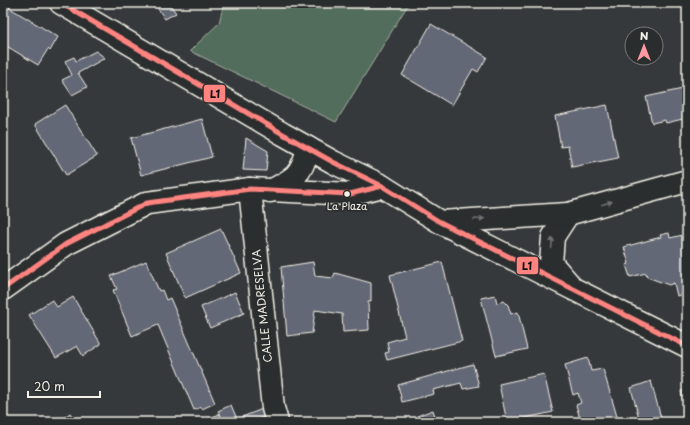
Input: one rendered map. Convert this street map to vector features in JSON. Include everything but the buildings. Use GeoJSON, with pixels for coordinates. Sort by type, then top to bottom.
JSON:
{"type":"FeatureCollection","features":[{"type":"Feature","properties":{"kind":"street"},"geometry":{"type":"LineString","coordinates":[[61,3],[308,148],[382,186],[440,222],[687,346]]}},
{"type":"Feature","properties":{"kind":"street"},"geometry":{"type":"LineString","coordinates":[[260,190],[287,182],[297,175],[305,163],[308,148]]}},
{"type":"Feature","properties":{"kind":"street"},"geometry":{"type":"LineString","coordinates":[[440,222],[568,214],[687,181]]}},
{"type":"Feature","properties":{"kind":"street"},"geometry":{"type":"LineString","coordinates":[[3,289],[66,244],[147,203],[260,190],[350,194],[382,186]]}},
{"type":"Feature","properties":{"kind":"street","name":"CALLE MADRESELVA"},"geometry":{"type":"LineString","coordinates":[[260,190],[273,408],[278,422]]}},
{"type":"Feature","properties":{"kind":"street"},"geometry":{"type":"LineString","coordinates":[[568,214],[553,237],[551,263],[572,288]]}},
{"type":"Feature","properties":{"kind":"green space"},"geometry":{"type":"Polygon","coordinates":[[[224,3],[409,3],[336,122],[190,51],[219,23],[224,3]]]}},
{"type":"Feature","properties":{"kind":"transit line","name":"L1"},"geometry":{"type":"LineString","coordinates":[[61,3],[283,134],[333,162],[382,186],[440,222],[687,346]]}},
{"type":"Feature","properties":{"kind":"transit line","name":"L1"},"geometry":{"type":"LineString","coordinates":[[3,289],[66,244],[147,203],[250,189],[350,194],[382,186]]}},
{"type":"Feature","properties":{"kind":"place","name":"La Plaza"},"geometry":{"type":"Point","coordinates":[347,194]}}]}
